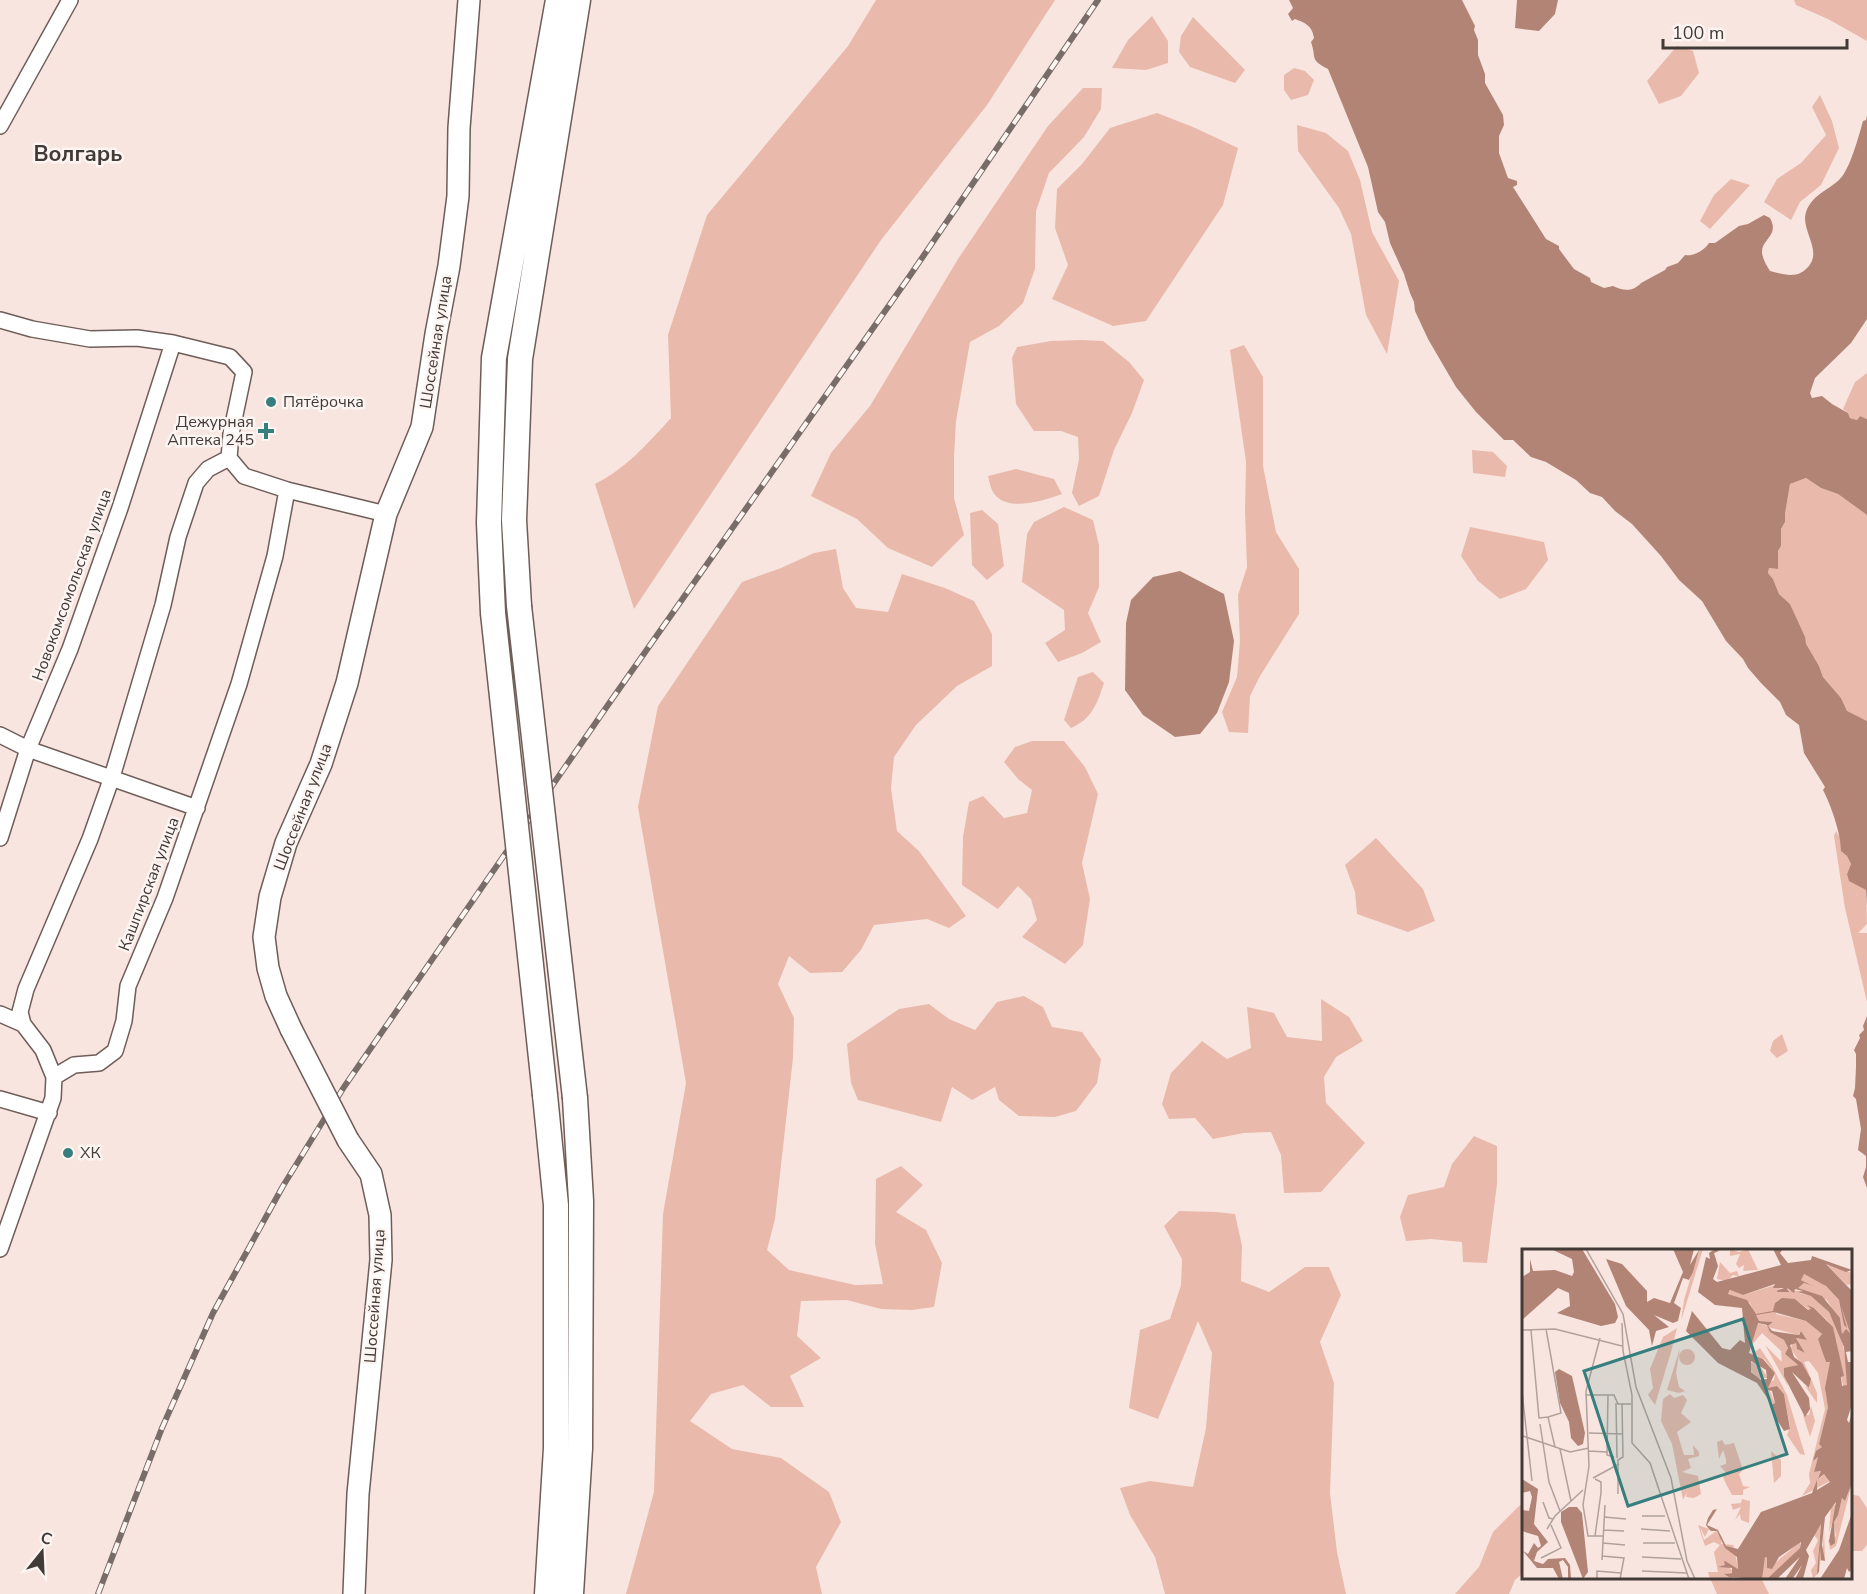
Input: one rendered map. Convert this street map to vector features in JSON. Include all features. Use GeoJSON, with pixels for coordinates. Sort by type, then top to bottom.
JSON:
{"type":"FeatureCollection","features":[{"type":"Feature","properties":{"kind":"main road"},"geometry":{"type":"LineString","coordinates":[[547,1594],[556,1448],[556,1205],[493,613],[489,523],[494,358],[558,0]]}},
{"type":"Feature","properties":{"kind":"main road"},"geometry":{"type":"LineString","coordinates":[[571,1594],[580,1448],[581,1201],[575,1098],[519,606],[514,520],[520,359],[578,0]]}},
{"type":"Feature","properties":{"kind":"main road","name":"Шоссейная улица"},"geometry":{"type":"LineString","coordinates":[[354,1594],[358,1494],[381,1260],[380,1215],[371,1174],[348,1140],[276,996],[268,968],[264,937],[270,897],[286,843],[321,764],[347,683],[386,514],[422,427],[449,266],[458,196],[459,128],[469,3]]}},
{"type":"Feature","properties":{"kind":"street"},"geometry":{"type":"LineString","coordinates":[[0,126],[70,0]]}},
{"type":"Feature","properties":{"kind":"street"},"geometry":{"type":"LineString","coordinates":[[0,320],[32,329],[90,339],[136,338],[173,343],[230,357],[244,372],[231,434],[229,458],[244,476],[287,490],[386,514]]}},
{"type":"Feature","properties":{"kind":"street","name":"Новокомсомольская улица"},"geometry":{"type":"LineString","coordinates":[[0,838],[28,749],[70,649],[116,519],[173,343]]}},
{"type":"Feature","properties":{"kind":"street"},"geometry":{"type":"LineString","coordinates":[[0,1249],[53,1098],[54,1077],[43,1050],[23,1024],[20,1012],[26,989],[90,839],[112,777],[163,604],[178,537],[196,483],[208,469],[229,458]]}},
{"type":"Feature","properties":{"kind":"street","name":"Кашпирская улица"},"geometry":{"type":"LineString","coordinates":[[54,1077],[74,1065],[99,1063],[116,1051],[124,1021],[128,986],[165,898],[240,684],[275,556],[287,490]]}},
{"type":"Feature","properties":{"kind":"street"},"geometry":{"type":"LineString","coordinates":[[0,735],[28,749],[197,808]]}},
{"type":"Feature","properties":{"kind":"street"},"geometry":{"type":"LineString","coordinates":[[0,1014],[23,1024]]}},
{"type":"Feature","properties":{"kind":"street"},"geometry":{"type":"LineString","coordinates":[[0,1099],[49,1113]]}},
{"type":"Feature","properties":{"kind":"shaded area"},"geometry":{"type":"Polygon","coordinates":[[[876,0],[1055,0],[987,105],[881,240],[634,609],[595,484],[627,463],[671,418],[668,335],[707,215],[848,46],[876,0]]]}},
{"type":"Feature","properties":{"kind":"shaded area"},"geometry":{"type":"Polygon","coordinates":[[[1289,0],[1462,0],[1475,26],[1478,55],[1485,74],[1485,83],[1503,115],[1504,125],[1499,136],[1499,153],[1508,178],[1517,181],[1517,185],[1513,187],[1546,239],[1559,246],[1574,269],[1590,278],[1591,282],[1604,288],[1613,286],[1624,290],[1635,288],[1667,267],[1678,263],[1685,255],[1698,252],[1739,226],[1764,215],[1770,218],[1773,229],[1762,248],[1764,260],[1770,271],[1789,275],[1802,272],[1813,256],[1806,227],[1806,212],[1812,201],[1839,180],[1847,169],[1863,121],[1867,116],[1867,319],[1851,343],[1815,378],[1810,393],[1812,398],[1822,396],[1848,413],[1850,418],[1857,420],[1860,416],[1867,419],[1867,515],[1838,494],[1821,488],[1806,478],[1790,484],[1785,522],[1781,529],[1778,569],[1769,568],[1768,573],[1779,594],[1790,604],[1806,644],[1823,677],[1841,698],[1847,711],[1867,721],[1867,907],[1866,890],[1849,881],[1847,874],[1851,864],[1841,851],[1835,820],[1823,790],[1825,787],[1804,753],[1799,725],[1786,715],[1780,702],[1726,641],[1702,601],[1679,580],[1632,524],[1602,497],[1590,493],[1576,480],[1546,462],[1531,457],[1513,440],[1504,440],[1476,412],[1456,387],[1428,339],[1415,311],[1404,274],[1390,243],[1385,222],[1378,212],[1368,167],[1328,69],[1318,63],[1315,58],[1311,42],[1314,38],[1312,30],[1302,22],[1295,19],[1292,21],[1288,14],[1293,8],[1289,0]]]}},
{"type":"Feature","properties":{"kind":"shaded area"},"geometry":{"type":"Polygon","coordinates":[[[1517,0],[1558,0],[1555,14],[1539,31],[1515,28],[1517,0]]]}},
{"type":"Feature","properties":{"kind":"shaded area"},"geometry":{"type":"Polygon","coordinates":[[[1794,0],[1867,0],[1867,41],[1828,19],[1796,5],[1794,0]]]}},
{"type":"Feature","properties":{"kind":"shaded area"},"geometry":{"type":"Polygon","coordinates":[[[1152,16],[1168,41],[1168,63],[1146,70],[1112,68],[1128,40],[1152,16]]]}},
{"type":"Feature","properties":{"kind":"shaded area"},"geometry":{"type":"Polygon","coordinates":[[[1193,17],[1245,70],[1235,83],[1190,67],[1179,52],[1181,36],[1193,17]]]}},
{"type":"Feature","properties":{"kind":"shaded area"},"geometry":{"type":"Polygon","coordinates":[[[1677,46],[1693,51],[1699,73],[1681,96],[1659,104],[1647,81],[1677,46]]]}},
{"type":"Feature","properties":{"kind":"shaded area"},"geometry":{"type":"Polygon","coordinates":[[[1294,68],[1305,71],[1314,80],[1308,95],[1291,100],[1284,90],[1284,75],[1294,68]]]}},
{"type":"Feature","properties":{"kind":"shaded area"},"geometry":{"type":"Polygon","coordinates":[[[1083,88],[1102,88],[1101,109],[1084,137],[1049,173],[1036,211],[1035,269],[1023,303],[999,326],[970,342],[956,421],[954,458],[954,498],[964,535],[932,567],[888,548],[857,519],[811,496],[831,453],[870,406],[958,259],[1048,126],[1083,88]]]}},
{"type":"Feature","properties":{"kind":"shaded area"},"geometry":{"type":"Polygon","coordinates":[[[1820,95],[1832,121],[1839,148],[1821,185],[1800,202],[1791,220],[1764,202],[1777,179],[1801,163],[1826,135],[1812,107],[1820,95]]]}},
{"type":"Feature","properties":{"kind":"shaded area"},"geometry":{"type":"Polygon","coordinates":[[[1157,113],[1238,148],[1223,205],[1146,321],[1113,326],[1052,299],[1068,265],[1055,228],[1057,189],[1082,164],[1110,128],[1157,113]]]}},
{"type":"Feature","properties":{"kind":"shaded area"},"geometry":{"type":"Polygon","coordinates":[[[1297,125],[1326,133],[1348,151],[1360,180],[1372,232],[1399,281],[1387,354],[1366,315],[1351,234],[1339,208],[1298,151],[1297,125]]]}},
{"type":"Feature","properties":{"kind":"shaded area"},"geometry":{"type":"Polygon","coordinates":[[[1731,179],[1750,185],[1710,229],[1700,221],[1714,195],[1731,179]]]}},
{"type":"Feature","properties":{"kind":"shaded area"},"geometry":{"type":"Polygon","coordinates":[[[1051,341],[1103,341],[1129,362],[1144,380],[1132,413],[1114,450],[1099,496],[1079,506],[1072,493],[1079,459],[1078,437],[1061,431],[1034,431],[1016,404],[1012,358],[1017,347],[1051,341]]]}},
{"type":"Feature","properties":{"kind":"shaded area"},"geometry":{"type":"Polygon","coordinates":[[[1244,345],[1263,377],[1263,466],[1276,532],[1299,569],[1299,614],[1250,696],[1248,733],[1229,732],[1222,712],[1237,677],[1240,641],[1238,595],[1247,567],[1246,462],[1230,350],[1244,345]]]}},
{"type":"Feature","properties":{"kind":"shaded area"},"geometry":{"type":"Polygon","coordinates":[[[1867,373],[1867,419],[1860,416],[1857,420],[1850,418],[1843,409],[1855,382],[1867,373]]]}},
{"type":"Feature","properties":{"kind":"shaded area"},"geometry":{"type":"Polygon","coordinates":[[[1472,450],[1493,452],[1507,466],[1505,477],[1473,473],[1472,450]]]}},
{"type":"Feature","properties":{"kind":"shaded area"},"geometry":{"type":"Polygon","coordinates":[[[1016,469],[1054,479],[1062,494],[1024,504],[1005,502],[992,490],[988,476],[1016,469]]]}},
{"type":"Feature","properties":{"kind":"shaded area"},"geometry":{"type":"Polygon","coordinates":[[[1806,478],[1821,488],[1838,494],[1867,515],[1867,721],[1847,712],[1841,698],[1823,677],[1805,644],[1790,604],[1779,594],[1768,573],[1769,568],[1778,569],[1781,529],[1785,522],[1790,484],[1806,478]]]}},
{"type":"Feature","properties":{"kind":"shaded area"},"geometry":{"type":"Polygon","coordinates":[[[1064,507],[1093,520],[1099,545],[1099,587],[1088,613],[1101,642],[1082,653],[1058,662],[1045,643],[1065,630],[1064,610],[1022,582],[1027,534],[1034,522],[1064,507]]]}},
{"type":"Feature","properties":{"kind":"shaded area"},"geometry":{"type":"Polygon","coordinates":[[[982,510],[998,524],[1004,566],[987,580],[972,565],[970,513],[982,510]]]}},
{"type":"Feature","properties":{"kind":"shaded area"},"geometry":{"type":"Polygon","coordinates":[[[1470,527],[1544,542],[1548,560],[1526,589],[1500,599],[1478,581],[1461,556],[1470,527]]]}},
{"type":"Feature","properties":{"kind":"shaded area"},"geometry":{"type":"Polygon","coordinates":[[[836,549],[843,588],[856,608],[888,612],[902,574],[945,588],[974,601],[992,634],[992,666],[957,686],[916,725],[894,757],[891,788],[897,831],[919,851],[966,916],[949,928],[927,919],[874,925],[861,950],[842,972],[810,973],[789,956],[778,984],[794,1018],[793,1058],[775,1219],[767,1250],[789,1270],[855,1285],[883,1284],[875,1244],[876,1179],[901,1166],[923,1185],[896,1212],[926,1230],[942,1263],[934,1307],[912,1310],[881,1309],[847,1300],[801,1301],[797,1336],[821,1358],[790,1376],[804,1407],[771,1407],[743,1385],[711,1394],[690,1421],[732,1449],[781,1458],[829,1492],[841,1522],[816,1567],[822,1594],[626,1594],[654,1492],[663,1214],[686,1083],[638,807],[658,706],[742,582],[814,553],[836,549]]]}},
{"type":"Feature","properties":{"kind":"shaded area"},"geometry":{"type":"Polygon","coordinates":[[[1180,571],[1224,594],[1234,641],[1229,682],[1217,713],[1200,734],[1175,737],[1143,715],[1125,690],[1126,623],[1131,600],[1153,577],[1180,571]]]}},
{"type":"Feature","properties":{"kind":"shaded area"},"geometry":{"type":"Polygon","coordinates":[[[1093,672],[1104,683],[1099,698],[1089,715],[1071,728],[1064,720],[1078,677],[1093,672]]]}},
{"type":"Feature","properties":{"kind":"shaded area"},"geometry":{"type":"Polygon","coordinates":[[[1032,741],[1064,741],[1085,767],[1098,794],[1082,863],[1090,899],[1083,945],[1065,964],[1022,937],[1037,920],[1031,899],[1018,886],[998,909],[962,885],[963,837],[969,802],[983,796],[1004,818],[1027,813],[1032,790],[1018,779],[1004,762],[1015,747],[1032,741]]]}},
{"type":"Feature","properties":{"kind":"shaded area"},"geometry":{"type":"Polygon","coordinates":[[[1836,831],[1840,838],[1842,851],[1851,864],[1847,874],[1856,884],[1866,890],[1867,924],[1858,933],[1867,933],[1867,1002],[1845,908],[1834,836],[1836,831]]]}},
{"type":"Feature","properties":{"kind":"shaded area"},"geometry":{"type":"Polygon","coordinates":[[[1376,838],[1423,889],[1435,921],[1408,932],[1357,914],[1355,892],[1345,865],[1376,838]]]}},
{"type":"Feature","properties":{"kind":"shaded area"},"geometry":{"type":"Polygon","coordinates":[[[1024,996],[1043,1007],[1052,1027],[1082,1032],[1101,1059],[1097,1083],[1076,1111],[1055,1117],[1019,1116],[999,1100],[995,1087],[972,1100],[952,1087],[941,1122],[858,1100],[851,1083],[847,1044],[899,1009],[929,1004],[949,1019],[975,1030],[997,1002],[1024,996]]]}},
{"type":"Feature","properties":{"kind":"shaded area"},"geometry":{"type":"Polygon","coordinates":[[[1321,999],[1349,1017],[1363,1041],[1336,1057],[1324,1077],[1326,1103],[1365,1143],[1321,1192],[1284,1193],[1281,1155],[1271,1132],[1244,1133],[1213,1139],[1195,1118],[1169,1119],[1162,1104],[1171,1073],[1202,1041],[1227,1059],[1251,1048],[1247,1007],[1274,1013],[1287,1037],[1322,1041],[1321,999]]]}},
{"type":"Feature","properties":{"kind":"shaded area"},"geometry":{"type":"Polygon","coordinates":[[[1867,1016],[1867,1188],[1863,1177],[1866,1156],[1858,1150],[1861,1129],[1856,1099],[1853,1096],[1856,1067],[1854,1050],[1860,1038],[1859,1035],[1864,1030],[1863,1026],[1867,1016]]]}},
{"type":"Feature","properties":{"kind":"shaded area"},"geometry":{"type":"Polygon","coordinates":[[[1782,1034],[1788,1051],[1777,1058],[1770,1051],[1773,1041],[1782,1034]]]}},
{"type":"Feature","properties":{"kind":"shaded area"},"geometry":{"type":"Polygon","coordinates":[[[1474,1136],[1497,1146],[1497,1184],[1487,1263],[1463,1262],[1462,1242],[1431,1239],[1406,1241],[1400,1217],[1408,1195],[1444,1187],[1452,1164],[1474,1136]]]}},
{"type":"Feature","properties":{"kind":"shaded area"},"geometry":{"type":"Polygon","coordinates":[[[1179,1211],[1235,1214],[1242,1246],[1241,1281],[1269,1292],[1305,1267],[1329,1267],[1341,1295],[1320,1342],[1334,1383],[1330,1493],[1337,1552],[1346,1594],[1165,1594],[1155,1557],[1130,1515],[1120,1488],[1150,1481],[1193,1487],[1206,1428],[1212,1353],[1198,1321],[1158,1419],[1129,1408],[1140,1330],[1170,1319],[1181,1285],[1182,1259],[1164,1226],[1179,1211]]]}},
{"type":"Feature","properties":{"kind":"shaded area"},"geometry":{"type":"Polygon","coordinates":[[[1852,1494],[1859,1496],[1867,1508],[1867,1545],[1862,1551],[1852,1551],[1852,1494]]]}},
{"type":"Feature","properties":{"kind":"shaded area"},"geometry":{"type":"Polygon","coordinates":[[[1522,1504],[1522,1574],[1515,1580],[1509,1594],[1455,1594],[1479,1567],[1493,1532],[1522,1504]]]}},
{"type":"Feature","properties":{"kind":"shaded area"},"geometry":{"type":"Polygon","coordinates":[[[1710,1579],[1762,1579],[1769,1594],[1717,1594],[1710,1579]]]}},
{"type":"Feature","properties":{"kind":"railway"},"geometry":{"type":"LineString","coordinates":[[98,1594],[162,1428],[213,1313],[283,1186],[344,1087],[610,702],[909,277],[1098,0]]}},
{"type":"Feature","properties":{"kind":"place","name":"Пятёрочка"},"geometry":{"type":"Point","coordinates":[271,402]}},
{"type":"Feature","properties":{"kind":"place","name":"Дежурная Аптека 245"},"geometry":{"type":"Point","coordinates":[266,431]}},
{"type":"Feature","properties":{"kind":"place","name":"ХК"},"geometry":{"type":"Point","coordinates":[68,1153]}},
{"type":"Feature","properties":{"kind":"district","name":"Волгарь"},"geometry":{"type":"Point","coordinates":[78,154]}}]}
